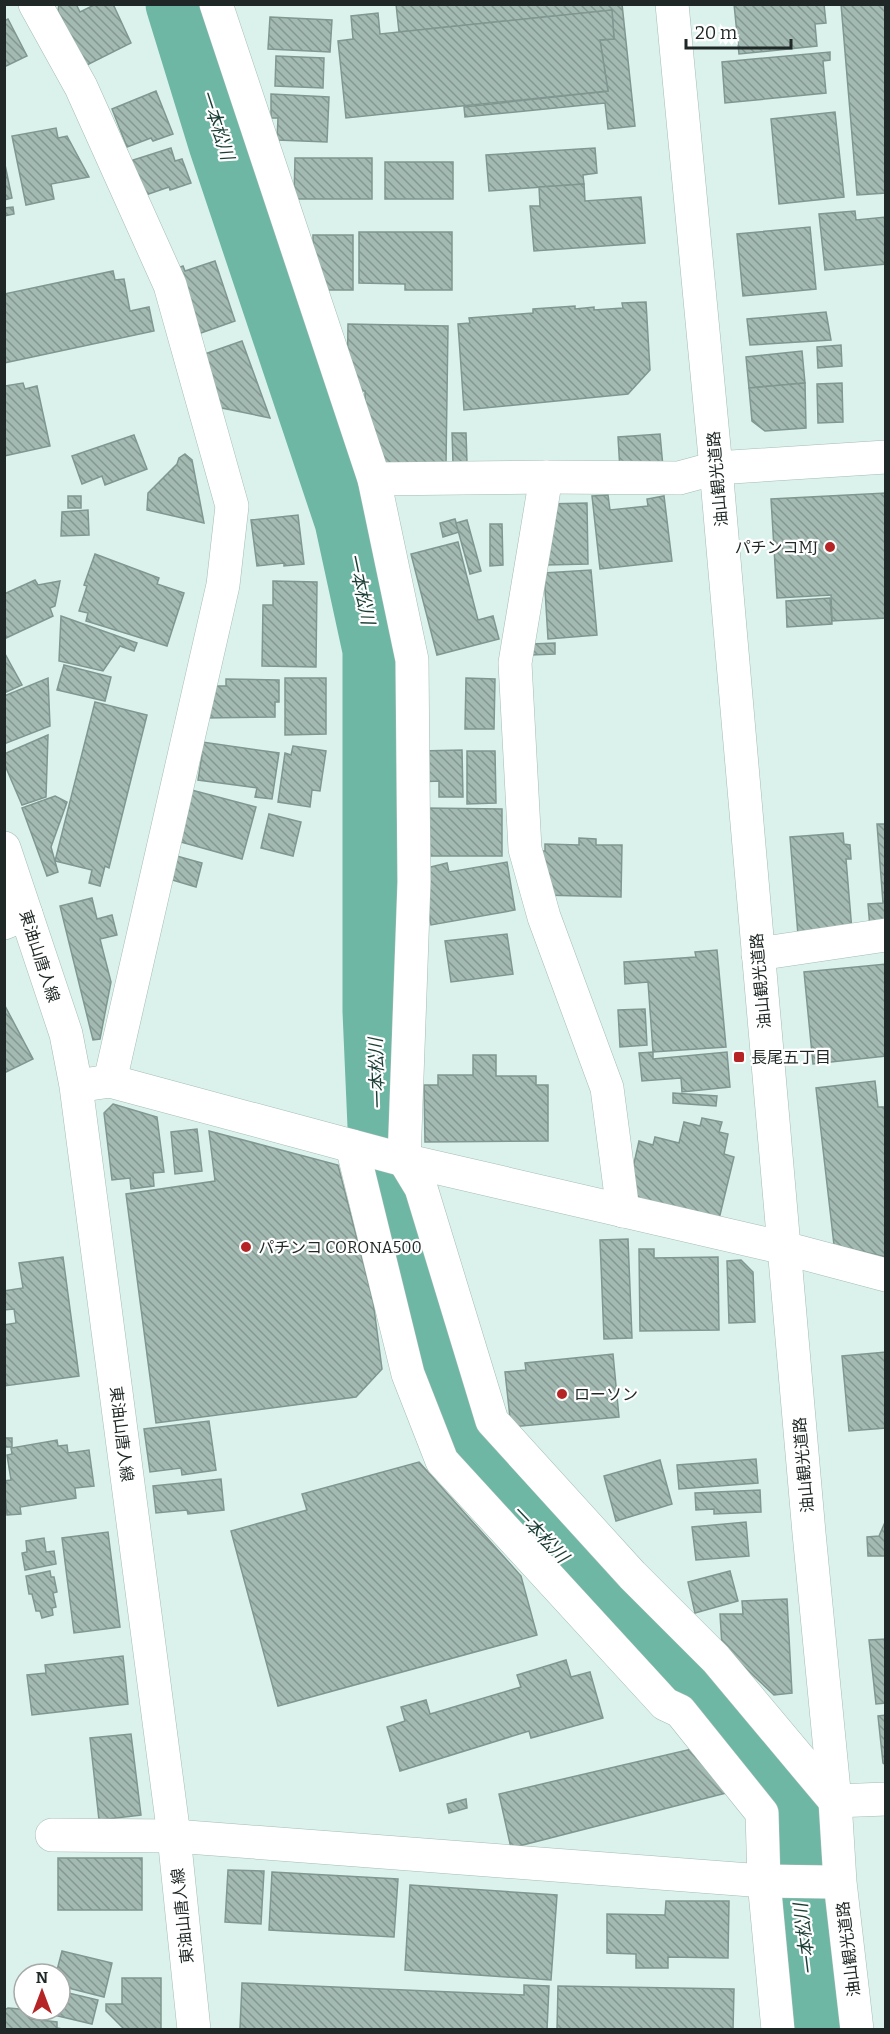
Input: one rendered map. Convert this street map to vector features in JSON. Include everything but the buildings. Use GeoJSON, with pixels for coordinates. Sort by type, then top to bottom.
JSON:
{"type":"FeatureCollection","features":[{"type":"Feature","properties":{"kind":"street"},"geometry":{"type":"LineString","coordinates":[[35,4],[81,87],[170,285],[232,506],[224,585],[110,1081]]}},
{"type":"Feature","properties":{"kind":"street"},"geometry":{"type":"LineString","coordinates":[[216,4],[374,479],[412,660],[414,882],[404,1160],[421,1188],[492,1421],[632,1575],[716,1659],[835,1801],[885,1799]]}},
{"type":"Feature","properties":{"kind":"street","name":"油山観光道路"},"geometry":{"type":"LineString","coordinates":[[672,4],[716,468],[808,1533],[835,1801],[834,1882],[857,2030]]}},
{"type":"Feature","properties":{"kind":"street"},"geometry":{"type":"LineString","coordinates":[[374,479],[679,478],[716,468],[885,457]]}},
{"type":"Feature","properties":{"kind":"street"},"geometry":{"type":"LineString","coordinates":[[546,477],[515,663],[525,849],[544,917],[607,1088],[623,1211]]}},
{"type":"Feature","properties":{"kind":"street","name":"東油山唐人線"},"geometry":{"type":"LineString","coordinates":[[4,848],[15,918],[66,1034],[76,1086],[174,1836],[194,2030]]}},
{"type":"Feature","properties":{"kind":"street"},"geometry":{"type":"LineString","coordinates":[[758,954],[885,935]]}},
{"type":"Feature","properties":{"kind":"street"},"geometry":{"type":"LineString","coordinates":[[76,1086],[110,1081],[404,1160],[784,1248],[885,1275]]}},
{"type":"Feature","properties":{"kind":"street"},"geometry":{"type":"LineString","coordinates":[[356,1146],[408,1374],[442,1461],[665,1704],[680,1712],[762,1813],[772,1881],[778,2030]]}},
{"type":"Feature","properties":{"kind":"street"},"geometry":{"type":"LineString","coordinates":[[52,1835],[174,1836],[772,1881],[834,1882]]}},
{"type":"Feature","properties":{"kind":"waterway","name":"一本松川"},"geometry":{"type":"LineString","coordinates":[[177,4],[220,144],[346,521],[374,650],[374,1011],[379,1126],[402,1274],[458,1450],[616,1613],[743,1737],[784,1794],[794,1846],[815,2030]]}},
{"type":"Feature","properties":{"kind":"place","name":"パチンコMJ"},"geometry":{"type":"Point","coordinates":[830,547]}},
{"type":"Feature","properties":{"kind":"place","name":"長尾五丁目"},"geometry":{"type":"Point","coordinates":[739,1057]}},
{"type":"Feature","properties":{"kind":"place","name":"パチンコ CORONA500"},"geometry":{"type":"Point","coordinates":[246,1247]}},
{"type":"Feature","properties":{"kind":"place","name":"ローソン"},"geometry":{"type":"Point","coordinates":[562,1394]}}]}
